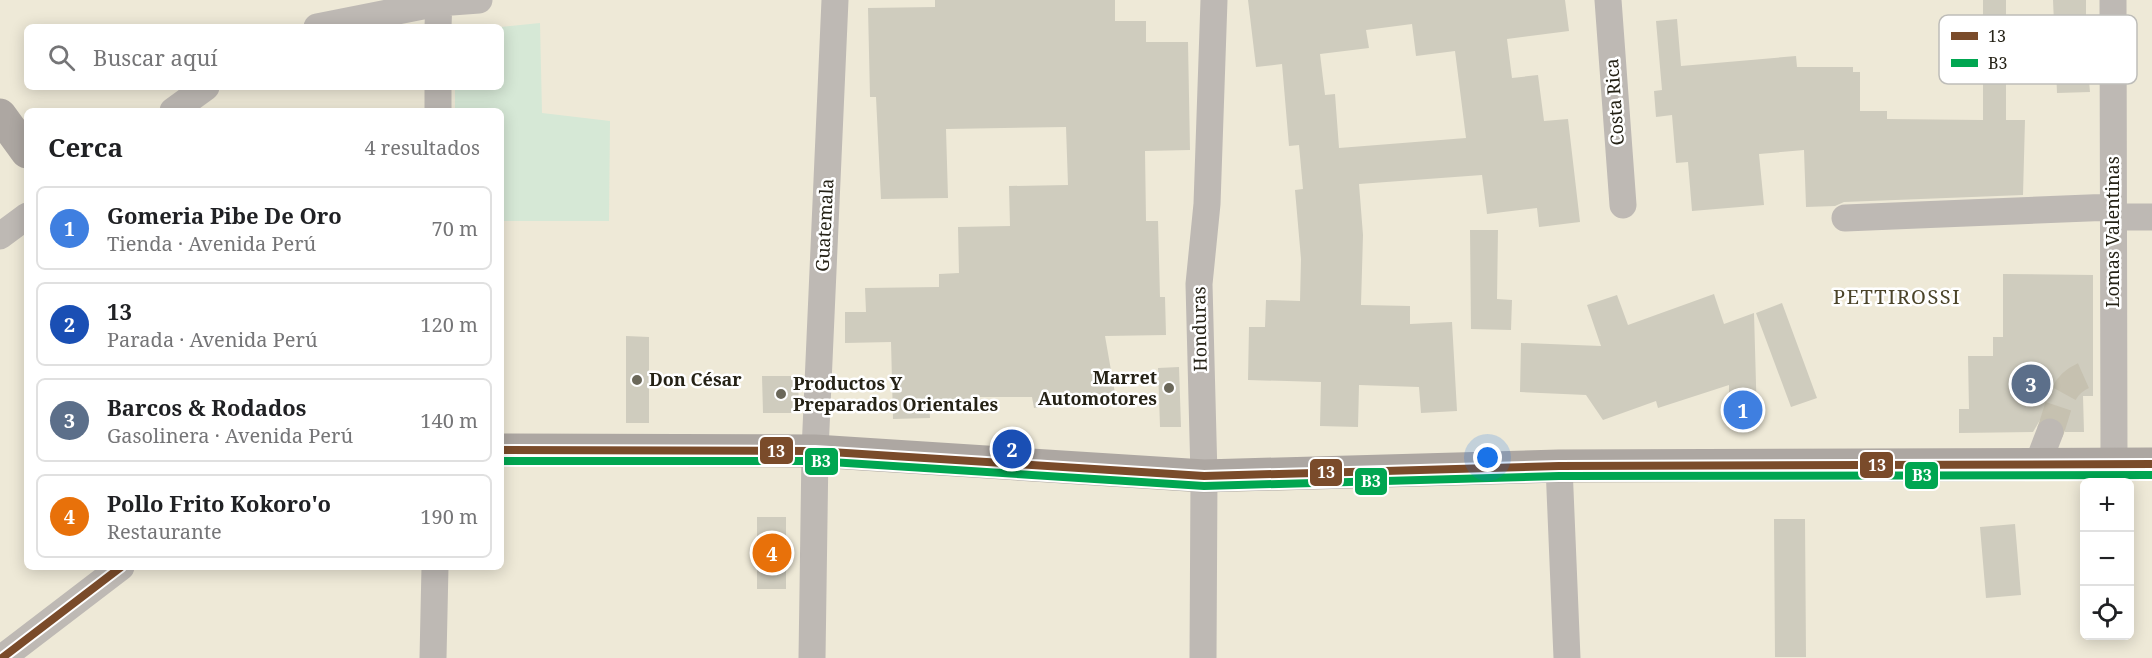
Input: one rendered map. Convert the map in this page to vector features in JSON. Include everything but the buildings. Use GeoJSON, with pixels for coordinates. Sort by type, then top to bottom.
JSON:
{"type":"FeatureCollection","features":[{"type":"Feature","properties":{"kind":"main road"},"geometry":{"type":"LineString","coordinates":[[0,115],[24,148]]}},
{"type":"Feature","properties":{"kind":"main road"},"geometry":{"type":"LineString","coordinates":[[504,450],[815,451],[1204,476],[1559,466],[2152,464]]}},
{"type":"Feature","properties":{"kind":"street"},"geometry":{"type":"LineString","coordinates":[[339,24],[439,10],[479,0]]}},
{"type":"Feature","properties":{"kind":"street","name":"Guatemala"},"geometry":{"type":"LineString","coordinates":[[812,658],[815,451],[835,0]]}},
{"type":"Feature","properties":{"kind":"street","name":"Honduras"},"geometry":{"type":"LineString","coordinates":[[1203,658],[1204,476],[1199,284],[1207,204],[1214,0]]}},
{"type":"Feature","properties":{"kind":"street","name":"Costa Rica"},"geometry":{"type":"LineString","coordinates":[[1608,0],[1623,205]]}},
{"type":"Feature","properties":{"kind":"street","name":"Lomas Valentinas"},"geometry":{"type":"LineString","coordinates":[[2113,84],[2113,212],[2103,370],[2114,463]]}},
{"type":"Feature","properties":{"kind":"street"},"geometry":{"type":"LineString","coordinates":[[177,108],[202,90]]}},
{"type":"Feature","properties":{"kind":"street"},"geometry":{"type":"LineString","coordinates":[[438,90],[438,108]]}},
{"type":"Feature","properties":{"kind":"street"},"geometry":{"type":"LineString","coordinates":[[1845,218],[2113,212],[2152,217]]}},
{"type":"Feature","properties":{"kind":"street"},"geometry":{"type":"LineString","coordinates":[[0,236],[24,218]]}},
{"type":"Feature","properties":{"kind":"street"},"geometry":{"type":"LineString","coordinates":[[2038,464],[2050,432]]}},
{"type":"Feature","properties":{"kind":"street"},"geometry":{"type":"LineString","coordinates":[[1559,466],[1567,658]]}},
{"type":"Feature","properties":{"kind":"street"},"geometry":{"type":"LineString","coordinates":[[2,658],[117,570]]}},
{"type":"Feature","properties":{"kind":"street"},"geometry":{"type":"LineString","coordinates":[[433,658],[435,570]]}},
{"type":"Feature","properties":{"kind":"green space"},"geometry":{"type":"Polygon","coordinates":[[[540,23],[542,113],[610,121],[609,221],[504,221],[504,108],[455,108],[455,90],[504,90],[504,27],[540,23]]]}},
{"type":"Feature","properties":{"kind":"tunnel"},"geometry":{"type":"LineString","coordinates":[[2050,432],[2063,394],[2068,387],[2074,381],[2094,372]]}},
{"type":"Feature","properties":{"kind":"transit line","name":"13"},"geometry":{"type":"LineString","coordinates":[[504,450],[815,451],[1204,476],[1559,466],[2152,464]]}},
{"type":"Feature","properties":{"kind":"transit line","name":"B3"},"geometry":{"type":"LineString","coordinates":[[504,461],[815,461],[1204,486],[1559,476],[2152,475]]}},
{"type":"Feature","properties":{"kind":"transit line","name":"13"},"geometry":{"type":"LineString","coordinates":[[2,658],[117,570]]}},
{"type":"Feature","properties":{"kind":"place","name":"Don César"},"geometry":{"type":"Point","coordinates":[637,380]}},
{"type":"Feature","properties":{"kind":"place","name":"Barcos & Rodados"},"geometry":{"type":"Point","coordinates":[2031,384]}},
{"type":"Feature","properties":{"kind":"place","name":"Marret Automotores"},"geometry":{"type":"Point","coordinates":[1169,388]}},
{"type":"Feature","properties":{"kind":"place","name":"Productos Y Preparados Orientales"},"geometry":{"type":"Point","coordinates":[781,394]}},
{"type":"Feature","properties":{"kind":"place","name":"Gomeria Pibe De Oro"},"geometry":{"type":"Point","coordinates":[1743,410]}},
{"type":"Feature","properties":{"kind":"place","name":"13"},"geometry":{"type":"Point","coordinates":[1012,449]}},
{"type":"Feature","properties":{"kind":"place","name":"Pollo Frito Kokoro'o"},"geometry":{"type":"Point","coordinates":[772,553]}},
{"type":"Feature","properties":{"kind":"district","name":"PETTIROSSI"},"geometry":{"type":"Point","coordinates":[1897,297]}}]}
